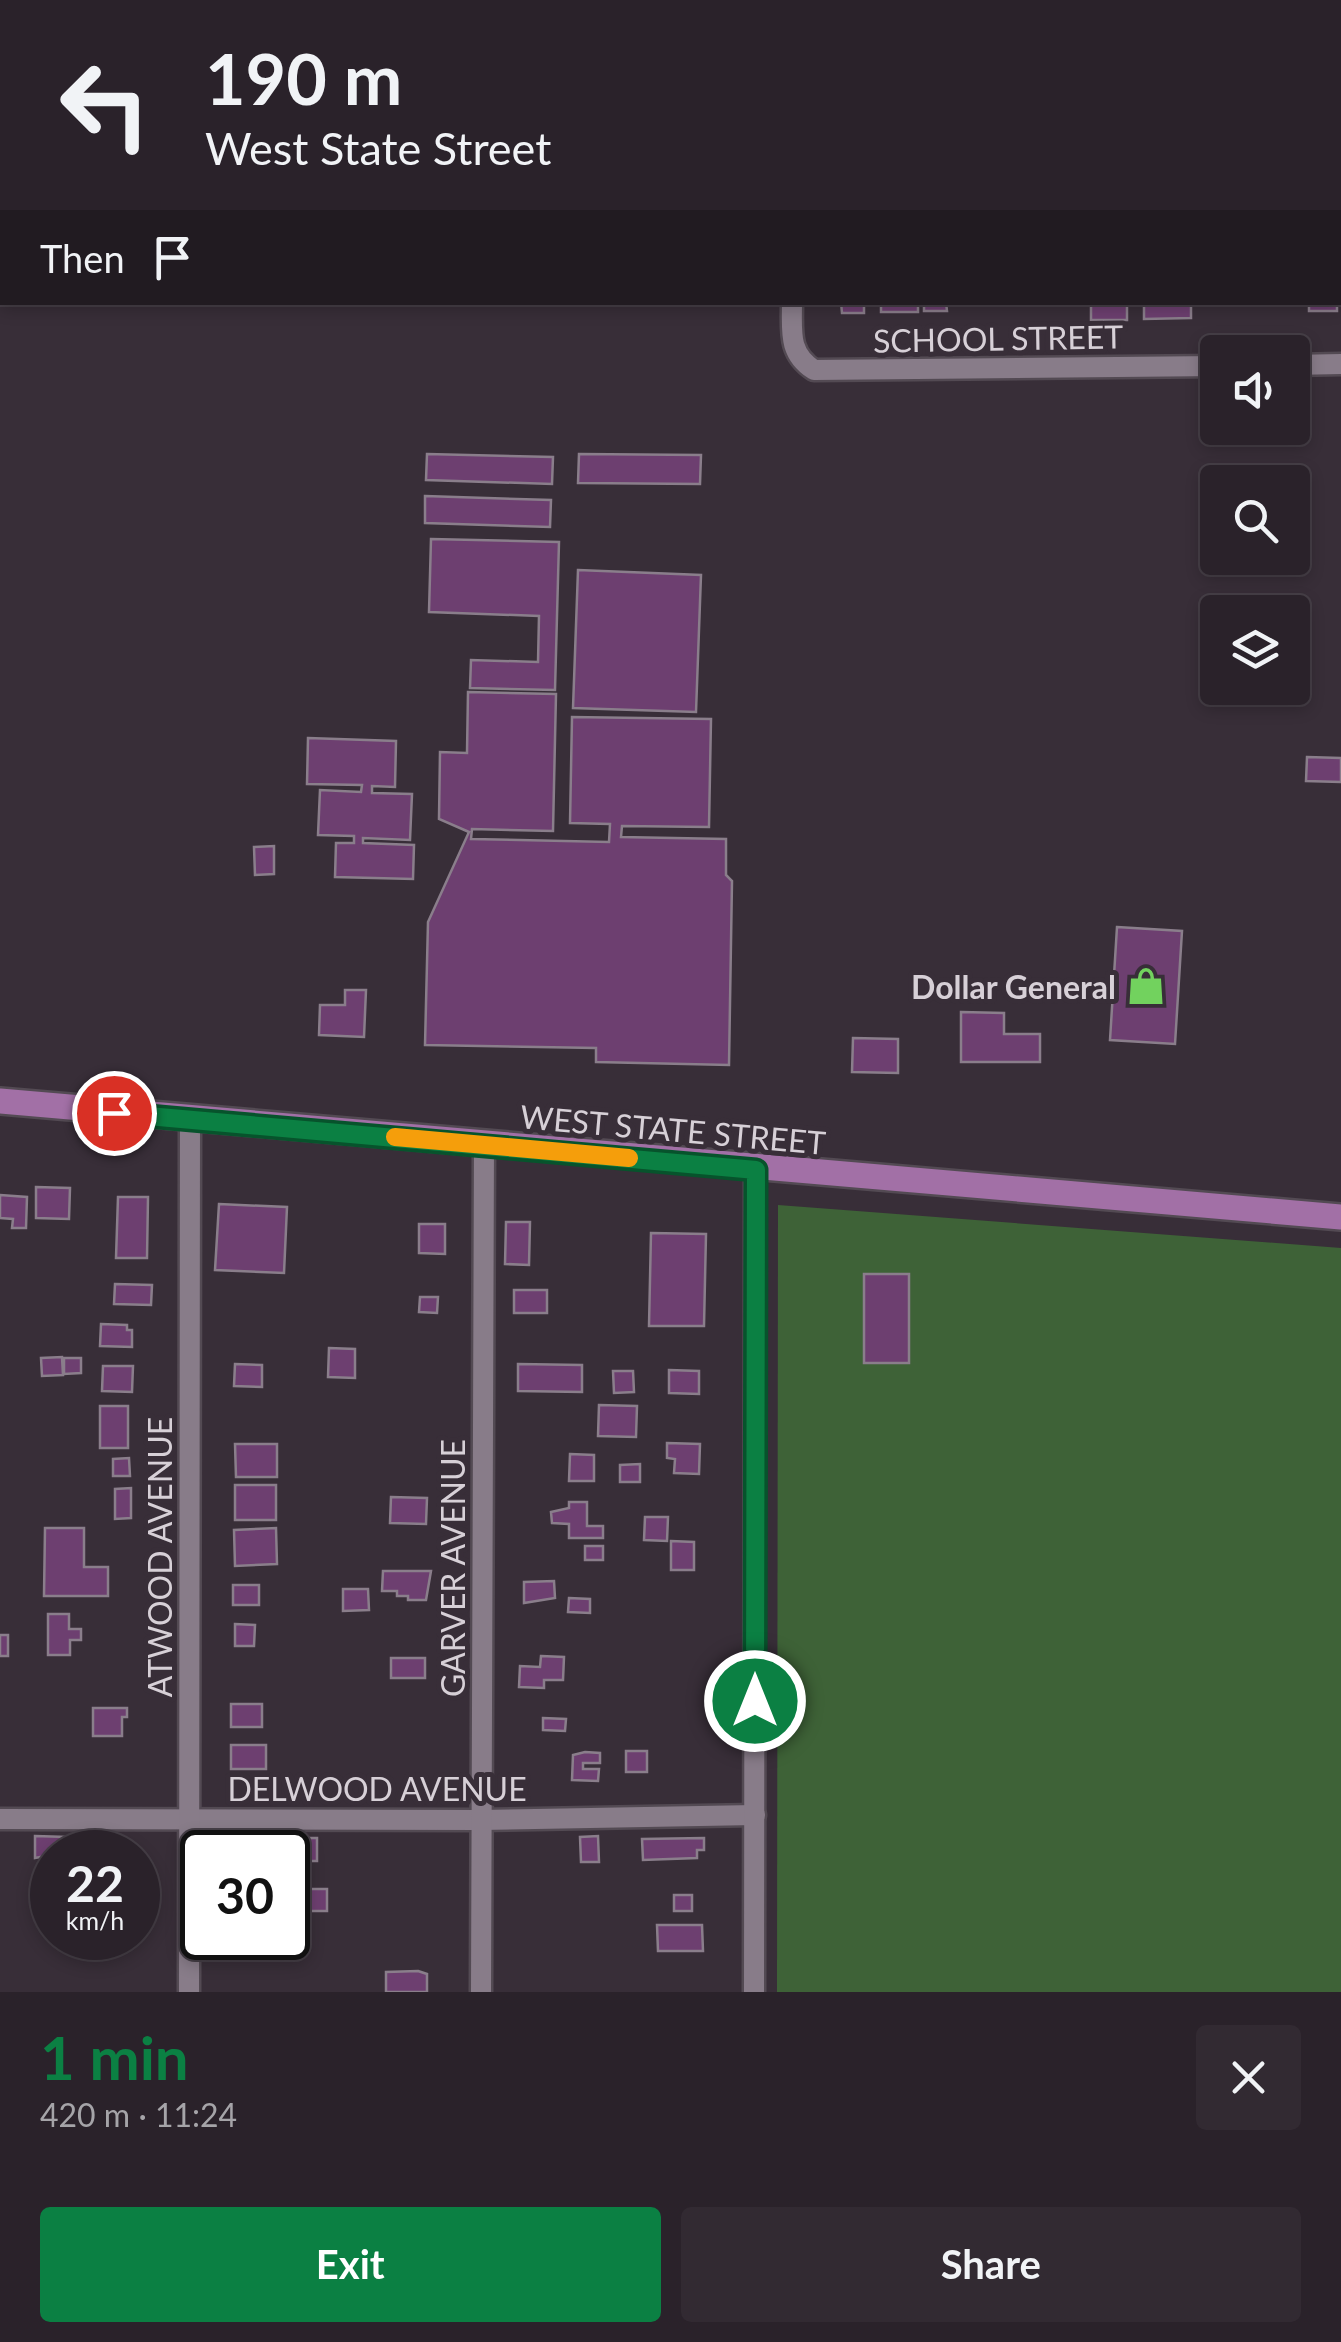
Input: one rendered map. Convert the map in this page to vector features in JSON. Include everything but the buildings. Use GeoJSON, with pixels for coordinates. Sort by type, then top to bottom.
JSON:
{"type":"FeatureCollection","features":[{"type":"Feature","properties":{"kind":"main road","name":"WEST STATE STREET"},"geometry":{"type":"LineString","coordinates":[[0,1101],[756,1170],[1341,1217]]}},
{"type":"Feature","properties":{"kind":"street","name":"SCHOOL STREET"},"geometry":{"type":"LineString","coordinates":[[792,305],[792,345],[800,360],[814,370],[1200,366]]}},
{"type":"Feature","properties":{"kind":"street"},"geometry":{"type":"LineString","coordinates":[[1310,365],[1341,364]]}},
{"type":"Feature","properties":{"kind":"street","name":"ATWOOD AVENUE"},"geometry":{"type":"LineString","coordinates":[[189,1992],[190,1121]]}},
{"type":"Feature","properties":{"kind":"street","name":"GARVER AVENUE"},"geometry":{"type":"LineString","coordinates":[[481,1992],[484,1144]]}},
{"type":"Feature","properties":{"kind":"street"},"geometry":{"type":"LineString","coordinates":[[754,1992],[756,1170]]}},
{"type":"Feature","properties":{"kind":"street","name":"DELWOOD AVENUE"},"geometry":{"type":"LineString","coordinates":[[0,1819],[481,1820],[755,1814]]}},
{"type":"Feature","properties":{"kind":"green space"},"geometry":{"type":"Polygon","coordinates":[[[778,1205],[1341,1248],[1341,1992],[777,1992],[778,1205]]]}},
{"type":"Feature","properties":{"kind":"slow traffic"},"geometry":{"type":"LineString","coordinates":[[395,1137],[629,1158]]}},
{"type":"Feature","properties":{"kind":"place","name":"Dollar General"},"geometry":{"type":"Point","coordinates":[1146,986]}},
{"type":"Feature","properties":{"kind":"route"},"geometry":{"type":"LineString","coordinates":[[114,1113],[756,1170],[755,1701]]}}]}
